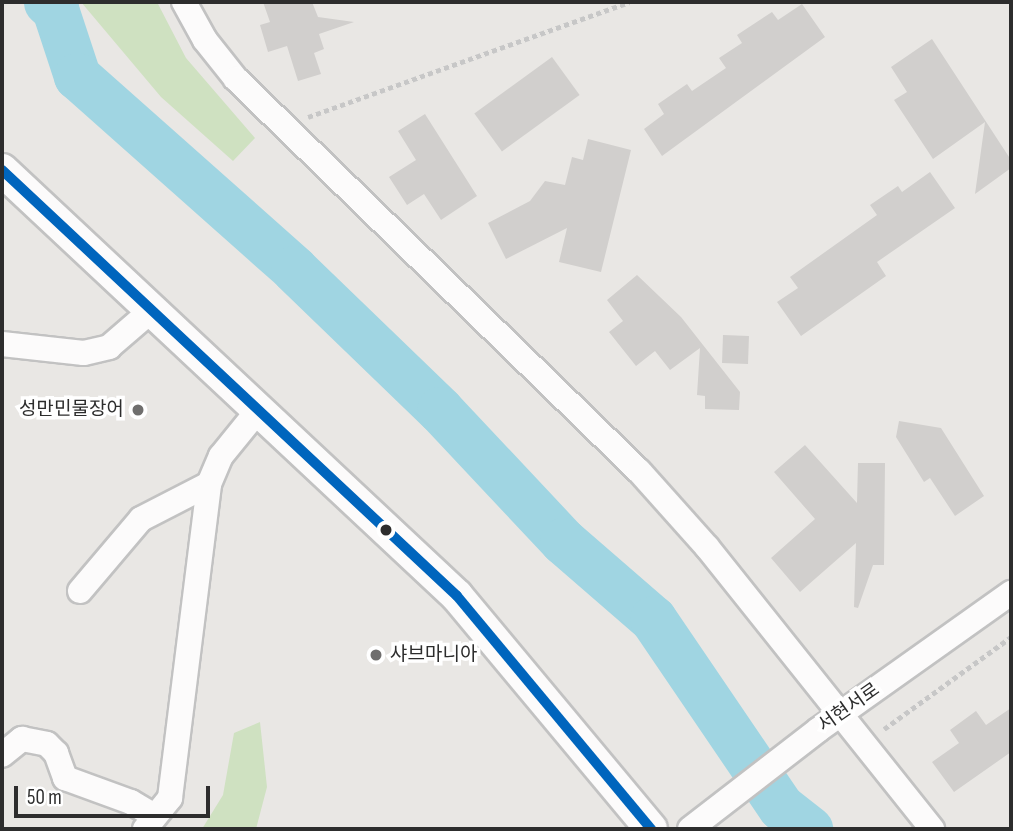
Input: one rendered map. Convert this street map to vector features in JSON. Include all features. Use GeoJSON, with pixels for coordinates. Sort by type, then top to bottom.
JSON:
{"type":"FeatureCollection","features":[{"type":"Feature","properties":{"kind":"street"},"geometry":{"type":"LineString","coordinates":[[184,2],[205,40],[236,79],[639,471],[707,547],[838,715],[932,829]]}},
{"type":"Feature","properties":{"kind":"street"},"geometry":{"type":"LineString","coordinates":[[2,170],[260,408],[457,596],[651,829]]}},
{"type":"Feature","properties":{"kind":"street"},"geometry":{"type":"LineString","coordinates":[[2,344],[84,353],[109,347],[153,309]]}},
{"type":"Feature","properties":{"kind":"street"},"geometry":{"type":"LineString","coordinates":[[2,755],[22,739],[47,744],[57,753],[65,778],[131,802],[149,822],[170,798],[209,484],[221,456],[260,408]]}},
{"type":"Feature","properties":{"kind":"street"},"geometry":{"type":"LineString","coordinates":[[80,591],[142,519],[209,484]]}},
{"type":"Feature","properties":{"kind":"street","name":"서현서로"},"geometry":{"type":"LineString","coordinates":[[690,829],[838,715],[1011,593]]}},
{"type":"Feature","properties":{"kind":"path"},"geometry":{"type":"LineString","coordinates":[[307,118],[629,2]]}},
{"type":"Feature","properties":{"kind":"path"},"geometry":{"type":"LineString","coordinates":[[879,733],[1011,638]]}},
{"type":"Feature","properties":{"kind":"green space"},"geometry":{"type":"Polygon","coordinates":[[[81,2],[157,2],[186,58],[255,138],[233,161],[161,97],[81,2]]]}},
{"type":"Feature","properties":{"kind":"green space"},"geometry":{"type":"Polygon","coordinates":[[[260,722],[267,787],[256,829],[202,829],[223,795],[234,733],[260,722]]]}},
{"type":"Feature","properties":{"kind":"building"},"geometry":{"type":"Polygon","coordinates":[[[263,2],[312,2],[318,17],[354,22],[319,34],[324,49],[314,53],[321,74],[298,81],[287,46],[268,52],[260,25],[270,22],[263,2]]]}},
{"type":"Feature","properties":{"kind":"building"},"geometry":{"type":"Polygon","coordinates":[[[802,4],[825,37],[662,156],[644,129],[664,114],[658,104],[687,84],[692,91],[726,68],[719,58],[742,43],[737,35],[772,12],[778,20],[802,4]]]}},
{"type":"Feature","properties":{"kind":"building"},"geometry":{"type":"Polygon","coordinates":[[[932,39],[1011,160],[1011,168],[975,194],[985,122],[933,159],[894,100],[907,92],[891,67],[932,39]]]}},
{"type":"Feature","properties":{"kind":"building"},"geometry":{"type":"Polygon","coordinates":[[[552,57],[580,95],[502,151],[474,113],[552,57]]]}},
{"type":"Feature","properties":{"kind":"building"},"geometry":{"type":"Polygon","coordinates":[[[425,114],[477,196],[441,220],[424,194],[407,205],[389,177],[416,160],[398,131],[425,114]]]}},
{"type":"Feature","properties":{"kind":"building"},"geometry":{"type":"Polygon","coordinates":[[[588,139],[631,150],[601,272],[559,262],[567,228],[506,259],[488,223],[530,201],[545,181],[565,185],[572,157],[583,160],[588,139]]]}},
{"type":"Feature","properties":{"kind":"building"},"geometry":{"type":"Polygon","coordinates":[[[930,172],[955,208],[877,262],[886,276],[801,336],[777,302],[798,288],[790,277],[877,215],[870,205],[898,186],[902,192],[930,172]]]}},
{"type":"Feature","properties":{"kind":"building"},"geometry":{"type":"Polygon","coordinates":[[[637,275],[681,317],[740,392],[739,410],[705,409],[705,396],[697,395],[700,348],[670,370],[655,351],[636,366],[609,332],[623,321],[607,300],[637,275]]]}},
{"type":"Feature","properties":{"kind":"building"},"geometry":{"type":"Polygon","coordinates":[[[723,335],[749,336],[748,364],[722,363],[723,335]]]}},
{"type":"Feature","properties":{"kind":"building"},"geometry":{"type":"Polygon","coordinates":[[[899,421],[941,428],[984,496],[955,516],[930,478],[924,482],[896,437],[899,421]]]}},
{"type":"Feature","properties":{"kind":"building"},"geometry":{"type":"Polygon","coordinates":[[[805,445],[857,503],[858,463],[885,463],[884,565],[873,565],[858,608],[854,607],[856,543],[800,592],[771,558],[815,519],[774,472],[805,445]]]}},
{"type":"Feature","properties":{"kind":"building"},"geometry":{"type":"Polygon","coordinates":[[[1011,708],[1011,752],[954,792],[932,762],[959,743],[950,730],[976,711],[986,725],[1011,708]]]}},
{"type":"Feature","properties":{"kind":"waterway"},"geometry":{"type":"LineString","coordinates":[[47,2],[55,9],[77,76],[294,269],[440,410],[563,541],[653,619],[781,807],[809,829]]}},
{"type":"Feature","properties":{"kind":"transit line"},"geometry":{"type":"LineString","coordinates":[[2,170],[457,596],[651,829]]}},
{"type":"Feature","properties":{"kind":"place","name":"성만민물장어"},"geometry":{"type":"Point","coordinates":[138,410]}},
{"type":"Feature","properties":{"kind":"place","name":"샤브마니아"},"geometry":{"type":"Point","coordinates":[376,655]}}]}
